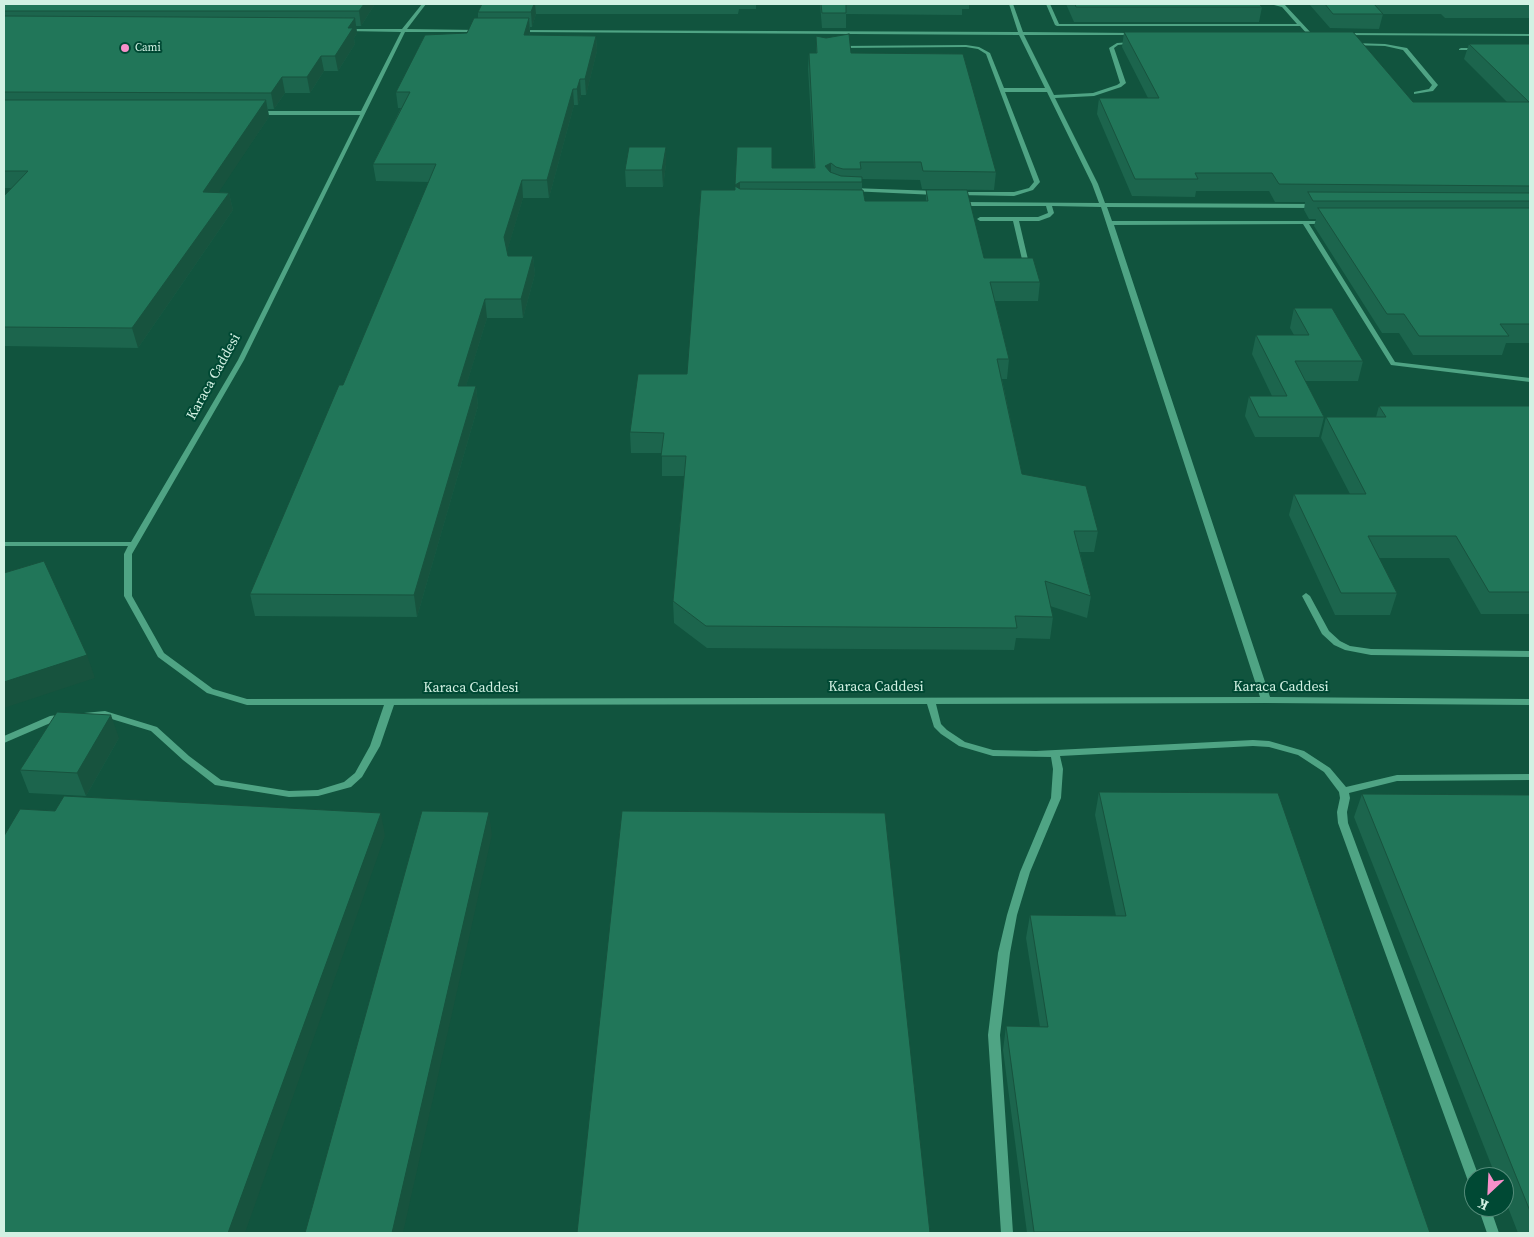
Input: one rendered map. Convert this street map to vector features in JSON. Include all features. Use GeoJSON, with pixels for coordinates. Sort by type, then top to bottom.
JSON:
{"type":"FeatureCollection","features":[{"type":"Feature","properties":{"kind":"street","name":"Karaca Caddesi"},"geometry":{"type":"LineString","coordinates":[[424,4],[404,30],[241,360],[128,554],[128,596],[161,655],[210,690],[247,702],[1266,700],[1530,702]]}},
{"type":"Feature","properties":{"kind":"street"},"geometry":{"type":"LineString","coordinates":[[1011,4],[1021,34],[1095,184],[1110,223],[1266,700]]}},
{"type":"Feature","properties":{"kind":"street"},"geometry":{"type":"LineString","coordinates":[[1048,4],[1057,25],[1300,25]]}},
{"type":"Feature","properties":{"kind":"street"},"geometry":{"type":"LineString","coordinates":[[1272,4],[1283,6],[1310,34]]}},
{"type":"Feature","properties":{"kind":"street"},"geometry":{"type":"LineString","coordinates":[[336,30],[484,30]]}},
{"type":"Feature","properties":{"kind":"street"},"geometry":{"type":"LineString","coordinates":[[514,31],[1138,34]]}},
{"type":"Feature","properties":{"kind":"street"},"geometry":{"type":"LineString","coordinates":[[1300,34],[1319,34]]}},
{"type":"Feature","properties":{"kind":"street"},"geometry":{"type":"LineString","coordinates":[[1337,34],[1530,35]]}},
{"type":"Feature","properties":{"kind":"street"},"geometry":{"type":"LineString","coordinates":[[1402,34],[1401,44],[1435,86],[1432,90],[1416,93]]}},
{"type":"Feature","properties":{"kind":"street"},"geometry":{"type":"LineString","coordinates":[[1053,98],[1094,94],[1119,86],[1123,83],[1111,48],[1117,44],[1136,43]]}},
{"type":"Feature","properties":{"kind":"street"},"geometry":{"type":"LineString","coordinates":[[1345,44],[1401,44]]}},
{"type":"Feature","properties":{"kind":"street"},"geometry":{"type":"LineString","coordinates":[[831,48],[862,45],[975,47],[988,53],[1037,182],[1031,189],[1014,194],[949,193]]}},
{"type":"Feature","properties":{"kind":"street"},"geometry":{"type":"LineString","coordinates":[[1461,49],[1481,49]]}},
{"type":"Feature","properties":{"kind":"street"},"geometry":{"type":"LineString","coordinates":[[1003,90],[1049,90]]}},
{"type":"Feature","properties":{"kind":"street"},"geometry":{"type":"LineString","coordinates":[[250,113],[363,113]]}},
{"type":"Feature","properties":{"kind":"street"},"geometry":{"type":"LineString","coordinates":[[841,190],[939,193]]}},
{"type":"Feature","properties":{"kind":"street"},"geometry":{"type":"LineString","coordinates":[[949,204],[1322,206]]}},
{"type":"Feature","properties":{"kind":"street"},"geometry":{"type":"LineString","coordinates":[[980,219],[1039,219],[1052,213],[1048,204]]}},
{"type":"Feature","properties":{"kind":"street"},"geometry":{"type":"LineString","coordinates":[[1016,219],[1028,274]]}},
{"type":"Feature","properties":{"kind":"street"},"geometry":{"type":"LineString","coordinates":[[1305,222],[1393,364],[1530,380]]}},
{"type":"Feature","properties":{"kind":"street"},"geometry":{"type":"LineString","coordinates":[[1110,223],[1334,222]]}},
{"type":"Feature","properties":{"kind":"street"},"geometry":{"type":"LineString","coordinates":[[4,544],[134,544]]}},
{"type":"Feature","properties":{"kind":"street"},"geometry":{"type":"LineString","coordinates":[[1306,596],[1325,632],[1337,643],[1354,649],[1371,652],[1530,654]]}},
{"type":"Feature","properties":{"kind":"street"},"geometry":{"type":"LineString","coordinates":[[931,701],[937,725],[962,744],[993,753],[1055,753],[1253,743],[1269,744],[1293,750],[1315,761],[1337,780],[1344,791],[1345,798],[1342,812],[1343,824],[1469,1167]]}},
{"type":"Feature","properties":{"kind":"street"},"geometry":{"type":"LineString","coordinates":[[4,740],[53,718],[105,714],[154,729],[186,758],[218,783],[289,794],[318,793],[347,785],[360,775],[375,746],[390,702]]}},
{"type":"Feature","properties":{"kind":"street"},"geometry":{"type":"LineString","coordinates":[[1007,1233],[994,1035],[1000,976],[1012,915],[1025,872],[1056,798],[1058,769],[1055,753]]}},
{"type":"Feature","properties":{"kind":"street"},"geometry":{"type":"LineString","coordinates":[[1344,791],[1398,778],[1530,777]]}},
{"type":"Feature","properties":{"kind":"street"},"geometry":{"type":"LineString","coordinates":[[1487,1217],[1493,1233]]}},
{"type":"Feature","properties":{"kind":"building"},"geometry":{"type":"Polygon","coordinates":[[[4,4],[364,4],[359,11],[4,11],[4,4]]]}},
{"type":"Feature","properties":{"kind":"building"},"geometry":{"type":"Polygon","coordinates":[[[482,4],[534,4],[531,12],[478,12],[482,4]]]}},
{"type":"Feature","properties":{"kind":"building"},"geometry":{"type":"Polygon","coordinates":[[[821,4],[846,4],[846,13],[822,13],[821,4]]]}},
{"type":"Feature","properties":{"kind":"building"},"geometry":{"type":"Polygon","coordinates":[[[1075,4],[1259,4],[1262,7],[1076,7],[1075,4]]]}},
{"type":"Feature","properties":{"kind":"building"},"geometry":{"type":"Polygon","coordinates":[[[1325,4],[1374,4],[1383,14],[1333,14],[1325,4]]]}},
{"type":"Feature","properties":{"kind":"building"},"geometry":{"type":"Polygon","coordinates":[[[4,16],[355,18],[348,28],[353,28],[335,56],[321,56],[307,77],[282,77],[271,93],[4,92],[4,16]]]}},
{"type":"Feature","properties":{"kind":"building"},"geometry":{"type":"Polygon","coordinates":[[[474,18],[529,18],[524,35],[596,36],[585,79],[580,79],[577,89],[573,89],[547,180],[522,180],[504,237],[508,256],[533,256],[521,299],[485,299],[458,386],[476,386],[414,595],[250,594],[339,385],[343,385],[436,164],[373,164],[410,92],[396,92],[425,35],[467,33],[474,18]]]}},
{"type":"Feature","properties":{"kind":"building"},"geometry":{"type":"Polygon","coordinates":[[[1124,32],[1353,32],[1413,102],[1529,102],[1469,44],[1530,44],[1530,186],[1279,184],[1272,173],[1195,173],[1198,179],[1135,179],[1099,98],[1159,98],[1124,32]]]}},
{"type":"Feature","properties":{"kind":"building"},"geometry":{"type":"Polygon","coordinates":[[[849,34],[851,53],[963,54],[996,172],[923,171],[921,162],[860,162],[861,169],[843,169],[831,163],[825,166],[830,172],[841,176],[862,177],[862,182],[740,182],[735,185],[737,147],[772,147],[772,168],[815,168],[809,53],[817,53],[816,36],[826,38],[849,34]]]}},
{"type":"Feature","properties":{"kind":"building"},"geometry":{"type":"Polygon","coordinates":[[[4,100],[266,100],[203,192],[229,193],[132,328],[4,327],[4,196],[28,171],[4,171],[4,100]]]}},
{"type":"Feature","properties":{"kind":"building"},"geometry":{"type":"Polygon","coordinates":[[[629,147],[666,147],[662,170],[625,170],[629,147]]]}},
{"type":"Feature","properties":{"kind":"building"},"geometry":{"type":"Polygon","coordinates":[[[735,186],[740,189],[863,190],[865,201],[928,201],[926,190],[967,190],[984,258],[1033,258],[1040,282],[990,282],[1009,359],[997,359],[1022,474],[1086,486],[1098,531],[1074,531],[1091,596],[1045,581],[1053,617],[1015,616],[1017,628],[706,626],[673,601],[686,456],[661,456],[664,433],[630,432],[638,374],[687,374],[701,190],[735,190],[735,186]]]}},
{"type":"Feature","properties":{"kind":"building"},"geometry":{"type":"Polygon","coordinates":[[[1308,192],[1530,193],[1530,201],[1313,201],[1308,192]]]}},
{"type":"Feature","properties":{"kind":"building"},"geometry":{"type":"Polygon","coordinates":[[[1318,208],[1530,208],[1530,324],[1500,324],[1509,336],[1419,336],[1404,314],[1387,314],[1318,208]]]}},
{"type":"Feature","properties":{"kind":"building"},"geometry":{"type":"Polygon","coordinates":[[[1294,308],[1332,308],[1363,361],[1295,361],[1324,417],[1259,417],[1249,396],[1287,396],[1256,335],[1309,335],[1294,308]]]}},
{"type":"Feature","properties":{"kind":"building"},"geometry":{"type":"Polygon","coordinates":[[[1379,406],[1530,406],[1530,592],[1489,592],[1456,536],[1368,536],[1397,593],[1341,593],[1294,494],[1366,494],[1326,417],[1386,417],[1379,406]]]}},
{"type":"Feature","properties":{"kind":"building"},"geometry":{"type":"Polygon","coordinates":[[[44,561],[87,655],[4,682],[4,573],[44,561]]]}},
{"type":"Feature","properties":{"kind":"building"},"geometry":{"type":"Polygon","coordinates":[[[57,712],[111,715],[77,773],[20,770],[57,712]]]}},
{"type":"Feature","properties":{"kind":"building"},"geometry":{"type":"Polygon","coordinates":[[[1099,792],[1278,793],[1430,1233],[1034,1232],[1006,1026],[1048,1027],[1030,915],[1126,916],[1099,792]]]}},
{"type":"Feature","properties":{"kind":"building"},"geometry":{"type":"Polygon","coordinates":[[[1362,794],[1530,795],[1530,1211],[1514,1167],[1512,1167],[1362,794]]]}},
{"type":"Feature","properties":{"kind":"building"},"geometry":{"type":"Polygon","coordinates":[[[64,796],[381,813],[228,1233],[4,1233],[4,836],[20,809],[55,811],[64,796]]]}},
{"type":"Feature","properties":{"kind":"building"},"geometry":{"type":"Polygon","coordinates":[[[422,811],[489,812],[392,1233],[305,1233],[422,811]]]}},
{"type":"Feature","properties":{"kind":"building"},"geometry":{"type":"Polygon","coordinates":[[[622,811],[885,813],[930,1233],[577,1233],[622,811]]]}},
{"type":"Feature","properties":{"kind":"place","name":"Cami"},"geometry":{"type":"Point","coordinates":[125,48]}}]}
